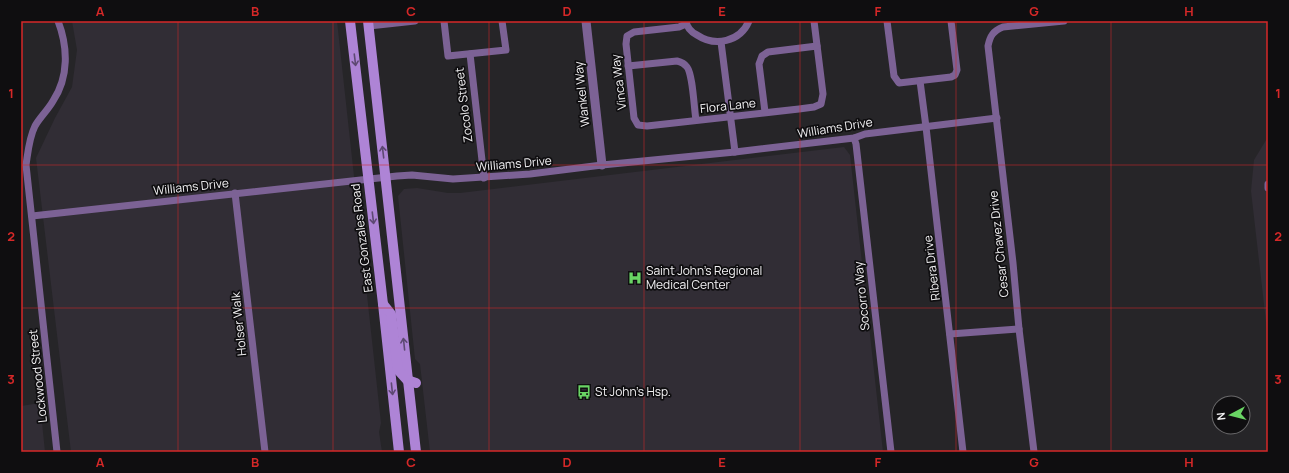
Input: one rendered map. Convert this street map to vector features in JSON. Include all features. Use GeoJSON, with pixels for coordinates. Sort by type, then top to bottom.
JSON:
{"type":"FeatureCollection","features":[{"type":"Feature","properties":{"kind":"main road","name":"East Gonzales Road"},"geometry":{"type":"LineString","coordinates":[[350,21],[399,452]]}},
{"type":"Feature","properties":{"kind":"main road"},"geometry":{"type":"LineString","coordinates":[[368,23],[412,382],[416,452]]}},
{"type":"Feature","properties":{"kind":"main road"},"geometry":{"type":"LineString","coordinates":[[383,304],[391,314],[398,370],[412,382]]}},
{"type":"Feature","properties":{"kind":"street","name":"Lockwood Street"},"geometry":{"type":"LineString","coordinates":[[57,452],[26,165],[35,126],[54,100],[63,78],[65,65],[64,42],[58,21]]}},
{"type":"Feature","properties":{"kind":"street"},"geometry":{"type":"LineString","coordinates":[[368,23],[415,21]]}},
{"type":"Feature","properties":{"kind":"street","name":"Zocolo Street"},"geometry":{"type":"LineString","coordinates":[[444,21],[448,56],[470,54],[484,178]]}},
{"type":"Feature","properties":{"kind":"street"},"geometry":{"type":"LineString","coordinates":[[470,54],[506,50],[502,21]]}},
{"type":"Feature","properties":{"kind":"street","name":"Wankel Way"},"geometry":{"type":"LineString","coordinates":[[586,21],[602,165]]}},
{"type":"Feature","properties":{"kind":"street"},"geometry":{"type":"LineString","coordinates":[[686,23],[690,31],[701,38],[714,42],[721,42],[729,40],[739,33],[749,21]]}},
{"type":"Feature","properties":{"kind":"street"},"geometry":{"type":"LineString","coordinates":[[765,112],[759,64],[762,56],[768,52],[817,46],[814,21]]}},
{"type":"Feature","properties":{"kind":"street"},"geometry":{"type":"LineString","coordinates":[[887,21],[894,76],[900,83],[951,77],[955,75],[957,70],[951,21]]}},
{"type":"Feature","properties":{"kind":"street"},"geometry":{"type":"LineString","coordinates":[[1028,23],[1064,21]]}},
{"type":"Feature","properties":{"kind":"street","name":"Vinca Way"},"geometry":{"type":"LineString","coordinates":[[637,123],[634,118],[628,66],[626,44],[627,36],[634,32],[679,27],[686,23]]}},
{"type":"Feature","properties":{"kind":"street","name":"Cesar Chavez Drive"},"geometry":{"type":"LineString","coordinates":[[1028,23],[996,30],[989,39],[988,46],[1034,452]]}},
{"type":"Feature","properties":{"kind":"street"},"geometry":{"type":"LineString","coordinates":[[721,42],[735,152]]}},
{"type":"Feature","properties":{"kind":"street","name":"Flora Lane"},"geometry":{"type":"LineString","coordinates":[[637,123],[638,125],[647,126],[814,107],[821,102],[823,94],[817,46]]}},
{"type":"Feature","properties":{"kind":"street"},"geometry":{"type":"LineString","coordinates":[[628,66],[677,61],[684,63],[688,69],[691,79],[696,120]]}},
{"type":"Feature","properties":{"kind":"street","name":"Ribera Drive"},"geometry":{"type":"LineString","coordinates":[[920,81],[963,452]]}},
{"type":"Feature","properties":{"kind":"street","name":"Williams Drive"},"geometry":{"type":"LineString","coordinates":[[32,216],[386,177],[412,175],[441,179],[484,178],[530,174],[854,138],[865,134],[997,118]]}},
{"type":"Feature","properties":{"kind":"street","name":"Socorro Way"},"geometry":{"type":"LineString","coordinates":[[854,138],[856,144],[891,452]]}},
{"type":"Feature","properties":{"kind":"street","name":"Holser Walk"},"geometry":{"type":"LineString","coordinates":[[235,193],[265,452]]}},
{"type":"Feature","properties":{"kind":"street"},"geometry":{"type":"LineString","coordinates":[[950,334],[1019,328]]}},
{"type":"Feature","properties":{"kind":"shaded area"},"geometry":{"type":"Polygon","coordinates":[[[72,21],[337,21],[381,423],[379,432],[382,452],[71,452],[36,158],[72,87],[77,50],[72,21]]]}},
{"type":"Feature","properties":{"kind":"shaded area"},"geometry":{"type":"Polygon","coordinates":[[[1268,137],[1268,339],[1251,191],[1254,160],[1268,137]]]}},
{"type":"Feature","properties":{"kind":"shaded area","name":"Saint John's Regional Medical Center"},"geometry":{"type":"Polygon","coordinates":[[[844,147],[850,155],[883,452],[430,452],[420,364],[415,359],[398,196],[404,189],[417,188],[448,193],[460,193],[844,147]]]}},
{"type":"Feature","properties":{"kind":"shaded area"},"geometry":{"type":"Polygon","coordinates":[[[40,403],[45,452],[21,452],[21,406],[40,403]]]}},
{"type":"Feature","properties":{"kind":"place","name":"Saint John's Regional Medical Center"},"geometry":{"type":"Point","coordinates":[635,278]}},
{"type":"Feature","properties":{"kind":"place","name":"St John's Hsp."},"geometry":{"type":"Point","coordinates":[584,392]}}]}
